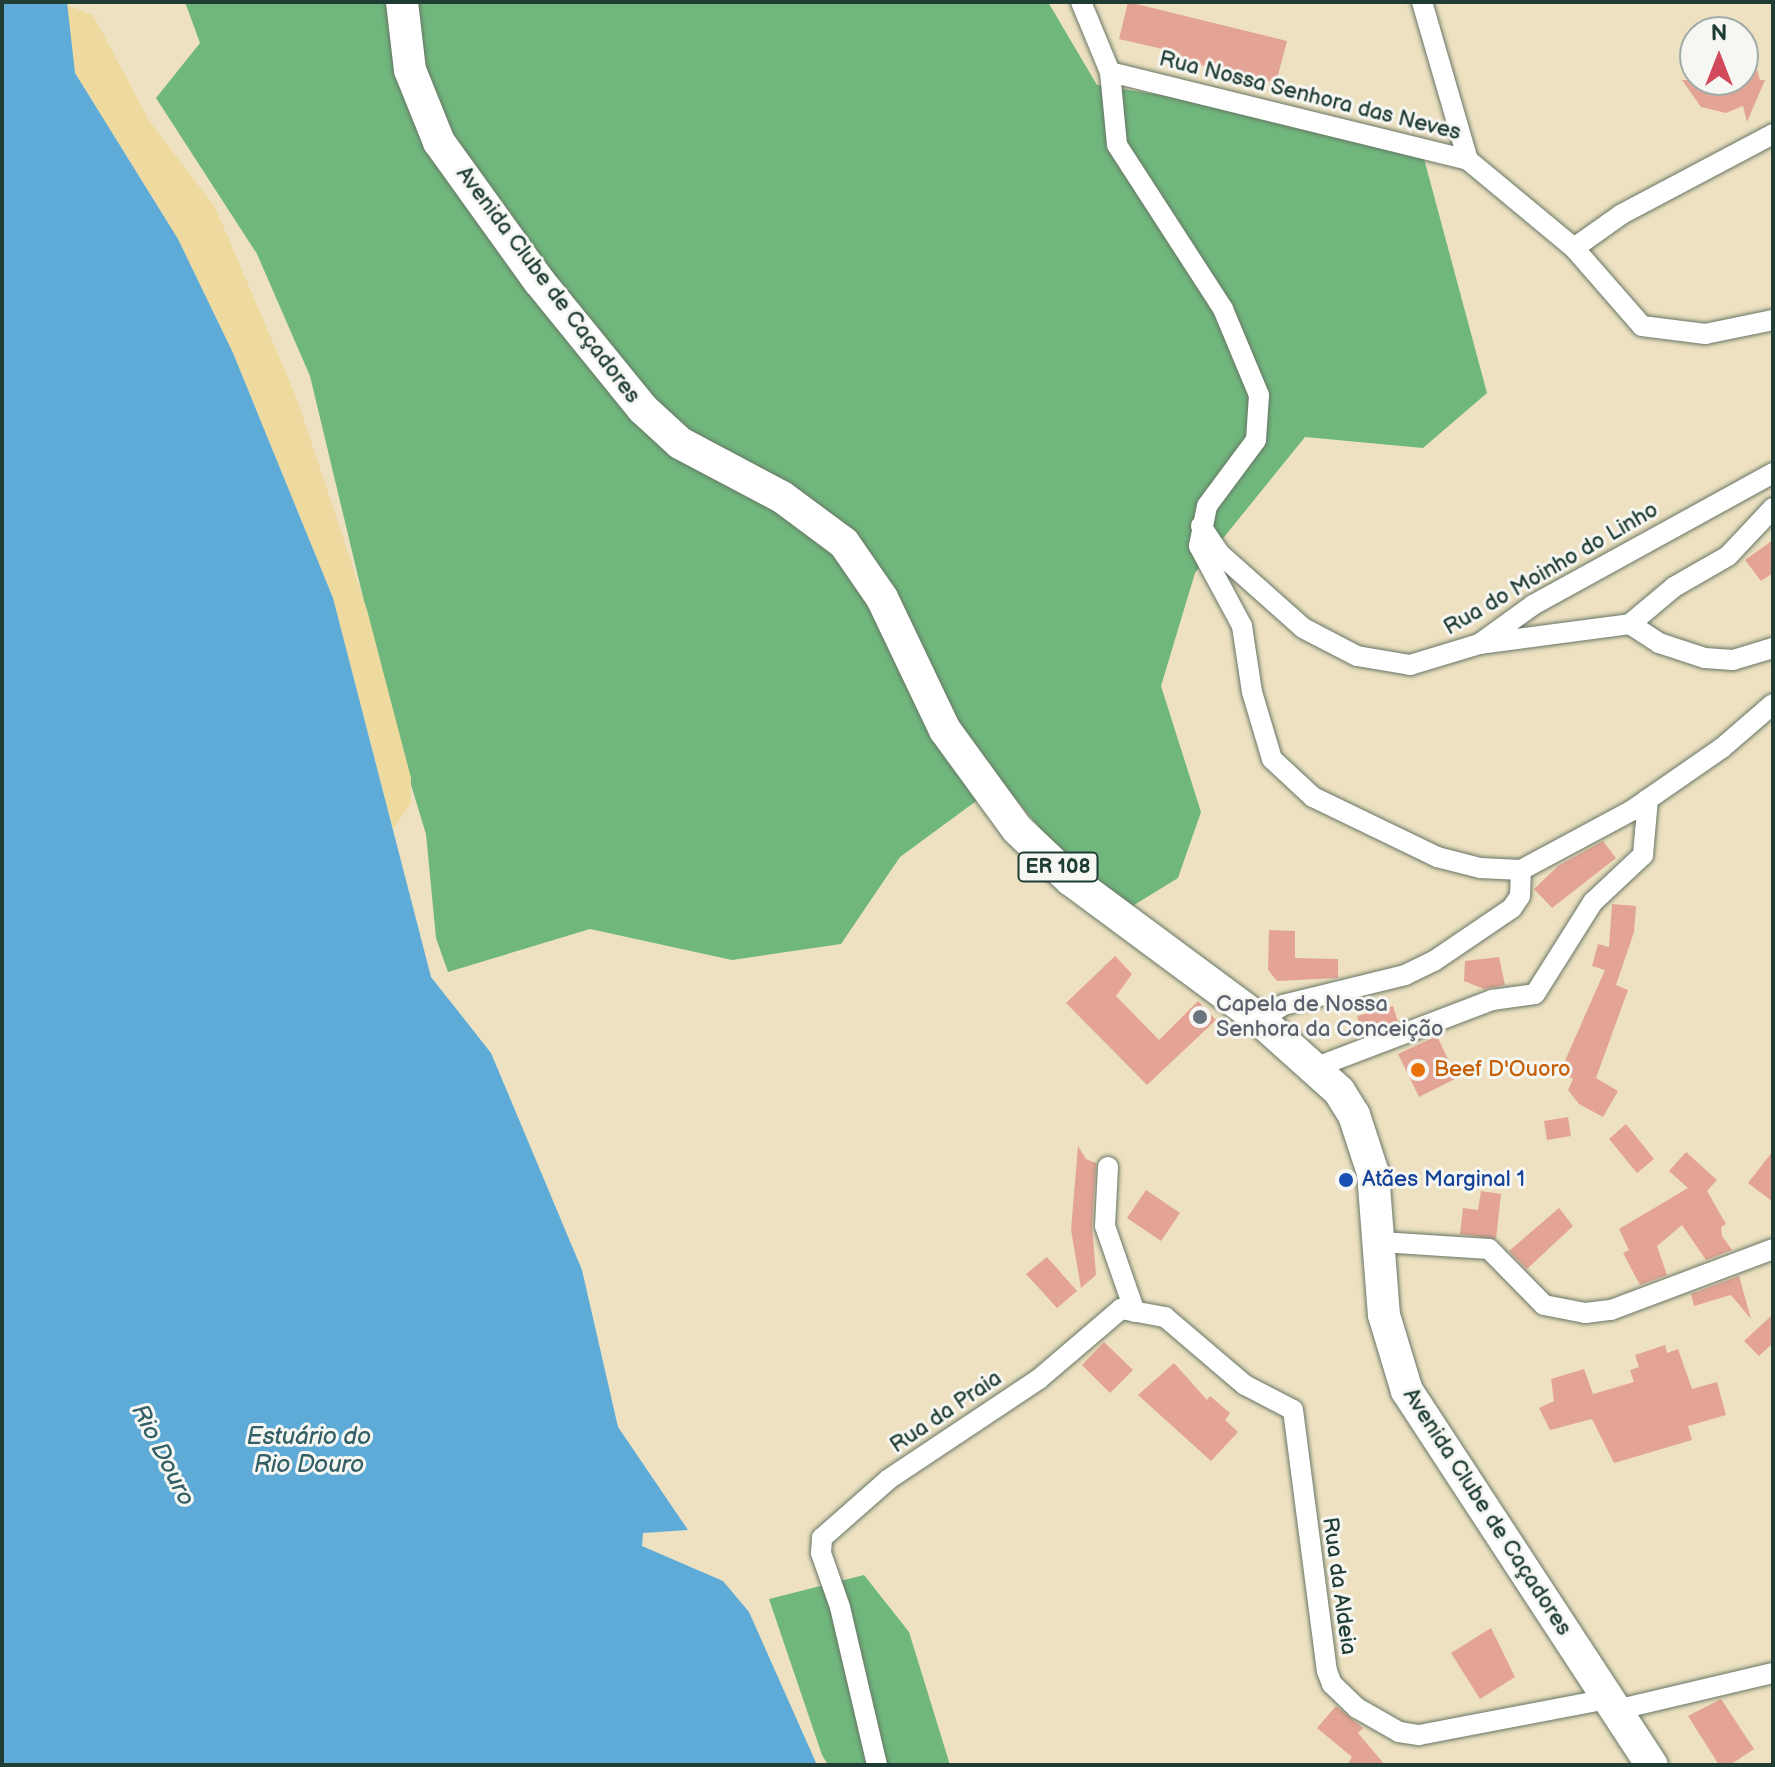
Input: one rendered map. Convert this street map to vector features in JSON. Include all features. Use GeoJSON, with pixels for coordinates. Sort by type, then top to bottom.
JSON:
{"type":"FeatureCollection","features":[{"type":"Feature","properties":{"kind":"main road","name":"Avenida Clube de Caçadores"},"geometry":{"type":"LineString","coordinates":[[402,2],[410,70],[439,142],[624,388],[680,443],[782,497],[836,536],[882,598],[945,730],[1017,829],[1071,880],[1260,1020],[1339,1091],[1363,1140],[1381,1242],[1384,1315],[1407,1391],[1652,1765]]}},
{"type":"Feature","properties":{"kind":"street"},"geometry":{"type":"LineString","coordinates":[[1081,2],[1110,72],[1117,145],[1223,309],[1259,395],[1256,440],[1207,506],[1199,546],[1204,563],[1242,626],[1252,692],[1272,759],[1313,797],[1437,857],[1469,866],[1521,870],[1648,799],[1722,748],[1773,704]]}},
{"type":"Feature","properties":{"kind":"street"},"geometry":{"type":"LineString","coordinates":[[1422,2],[1468,160]]}},
{"type":"Feature","properties":{"kind":"street","name":"Rua Nossa Senhora das Neves"},"geometry":{"type":"LineString","coordinates":[[1110,72],[1468,160],[1574,248],[1642,326],[1705,334],[1773,320]]}},
{"type":"Feature","properties":{"kind":"street"},"geometry":{"type":"LineString","coordinates":[[1574,248],[1622,214],[1773,134]]}},
{"type":"Feature","properties":{"kind":"street","name":"Rua do Moinho do Linho"},"geometry":{"type":"LineString","coordinates":[[1201,526],[1220,554],[1276,607],[1345,651],[1380,663],[1410,665],[1479,644],[1503,622],[1773,473]]}},
{"type":"Feature","properties":{"kind":"street"},"geometry":{"type":"LineString","coordinates":[[1479,644],[1630,624],[1674,587],[1728,556],[1773,508]]}},
{"type":"Feature","properties":{"kind":"street"},"geometry":{"type":"LineString","coordinates":[[1630,624],[1659,643],[1705,658],[1733,660],[1773,648]]}},
{"type":"Feature","properties":{"kind":"street"},"geometry":{"type":"LineString","coordinates":[[1314,1068],[1338,1054],[1492,1000],[1535,994],[1593,902],[1643,855],[1648,799]]}},
{"type":"Feature","properties":{"kind":"street"},"geometry":{"type":"LineString","coordinates":[[1260,1020],[1283,1005],[1405,975],[1434,961],[1512,908],[1520,896],[1521,870]]}},
{"type":"Feature","properties":{"kind":"street"},"geometry":{"type":"LineString","coordinates":[[1108,1167],[1105,1226],[1135,1312]]}},
{"type":"Feature","properties":{"kind":"street"},"geometry":{"type":"LineString","coordinates":[[1381,1242],[1489,1249],[1544,1305],[1585,1313],[1611,1310],[1773,1249]]}},
{"type":"Feature","properties":{"kind":"street","name":"Rua da Praia"},"geometry":{"type":"LineString","coordinates":[[877,1765],[844,1621],[821,1553],[822,1538],[889,1479],[1039,1379],[1111,1312],[1135,1312]]}},
{"type":"Feature","properties":{"kind":"street","name":"Rua da Aldeia"},"geometry":{"type":"LineString","coordinates":[[1135,1312],[1165,1317],[1245,1385],[1293,1410],[1327,1671],[1332,1684],[1357,1708],[1399,1732],[1419,1735],[1612,1705]]}},
{"type":"Feature","properties":{"kind":"street"},"geometry":{"type":"LineString","coordinates":[[1612,1705],[1773,1673]]}},
{"type":"Feature","properties":{"kind":"green space"},"geometry":{"type":"Polygon","coordinates":[[[185,2],[1048,2],[1097,85],[1268,112],[1423,155],[1487,393],[1423,448],[1305,437],[1195,573],[1161,686],[1201,812],[1178,878],[1113,918],[1002,782],[900,857],[841,944],[732,960],[590,929],[448,972],[436,938],[426,834],[397,739],[310,376],[257,254],[156,98],[200,43],[185,2]]]}},
{"type":"Feature","properties":{"kind":"green space"},"geometry":{"type":"Polygon","coordinates":[[[864,1575],[909,1632],[950,1765],[828,1765],[822,1755],[769,1599],[864,1575]]]}},
{"type":"Feature","properties":{"kind":"sand"},"geometry":{"type":"Polygon","coordinates":[[[67,5],[93,15],[150,122],[215,207],[297,399],[367,610],[411,778],[411,803],[393,829],[333,598],[233,353],[178,239],[75,73],[67,5]]]}},
{"type":"Feature","properties":{"kind":"water","name":"Estuário do Rio Douro"},"geometry":{"type":"Polygon","coordinates":[[[2,2],[67,2],[75,73],[178,239],[233,353],[333,598],[431,977],[491,1053],[582,1270],[618,1427],[688,1530],[643,1533],[642,1546],[723,1581],[749,1612],[817,1765],[2,1765],[2,2]]]}},
{"type":"Feature","properties":{"kind":"building"},"geometry":{"type":"Polygon","coordinates":[[[1128,2],[1287,41],[1276,83],[1179,60],[1180,53],[1119,39],[1128,2]]]}},
{"type":"Feature","properties":{"kind":"building"},"geometry":{"type":"Polygon","coordinates":[[[1759,76],[1760,80],[1765,80],[1759,94],[1759,76]]]}},
{"type":"Feature","properties":{"kind":"building"},"geometry":{"type":"Polygon","coordinates":[[[1693,96],[1758,96],[1747,122],[1743,106],[1726,113],[1701,107],[1693,96]]]}},
{"type":"Feature","properties":{"kind":"building"},"geometry":{"type":"Polygon","coordinates":[[[1773,540],[1773,573],[1761,581],[1745,560],[1773,540]]]}},
{"type":"Feature","properties":{"kind":"building"},"geometry":{"type":"Polygon","coordinates":[[[1603,841],[1616,858],[1552,908],[1534,889],[1558,866],[1603,841]]]}},
{"type":"Feature","properties":{"kind":"building"},"geometry":{"type":"Polygon","coordinates":[[[1612,904],[1636,906],[1634,932],[1616,985],[1628,990],[1596,1078],[1618,1091],[1603,1117],[1579,1104],[1568,1090],[1573,1079],[1560,1072],[1605,970],[1592,966],[1598,944],[1609,947],[1612,904]]]}},
{"type":"Feature","properties":{"kind":"building"},"geometry":{"type":"Polygon","coordinates":[[[1269,930],[1295,931],[1295,958],[1338,959],[1338,978],[1277,981],[1268,970],[1269,930]]]}},
{"type":"Feature","properties":{"kind":"building"},"geometry":{"type":"Polygon","coordinates":[[[1115,956],[1132,974],[1116,996],[1159,1040],[1198,1001],[1216,1020],[1147,1085],[1066,1003],[1115,956]]]}},
{"type":"Feature","properties":{"kind":"building"},"geometry":{"type":"Polygon","coordinates":[[[1499,957],[1505,985],[1484,989],[1464,981],[1465,961],[1499,957]]]}},
{"type":"Feature","properties":{"kind":"building"},"geometry":{"type":"Polygon","coordinates":[[[1393,1006],[1398,1022],[1363,1035],[1357,1016],[1393,1006]]]}},
{"type":"Feature","properties":{"kind":"building"},"geometry":{"type":"Polygon","coordinates":[[[1437,1036],[1457,1078],[1419,1097],[1398,1054],[1437,1036]]]}},
{"type":"Feature","properties":{"kind":"building"},"geometry":{"type":"Polygon","coordinates":[[[1568,1117],[1571,1136],[1547,1140],[1544,1121],[1568,1117]]]}},
{"type":"Feature","properties":{"kind":"building"},"geometry":{"type":"Polygon","coordinates":[[[1626,1124],[1654,1159],[1637,1173],[1609,1139],[1626,1124]]]}},
{"type":"Feature","properties":{"kind":"building"},"geometry":{"type":"Polygon","coordinates":[[[1078,1146],[1086,1159],[1096,1163],[1092,1225],[1096,1275],[1081,1288],[1071,1230],[1078,1146]]]}},
{"type":"Feature","properties":{"kind":"building"},"geometry":{"type":"Polygon","coordinates":[[[1773,1151],[1773,1202],[1748,1183],[1773,1151]]]}},
{"type":"Feature","properties":{"kind":"building"},"geometry":{"type":"Polygon","coordinates":[[[1686,1152],[1717,1180],[1707,1191],[1726,1224],[1721,1227],[1722,1236],[1732,1250],[1706,1260],[1682,1225],[1657,1246],[1667,1275],[1640,1285],[1623,1253],[1629,1250],[1619,1229],[1688,1188],[1669,1171],[1686,1152]]]}},
{"type":"Feature","properties":{"kind":"building"},"geometry":{"type":"Polygon","coordinates":[[[1146,1190],[1180,1213],[1161,1241],[1127,1218],[1146,1190]]]}},
{"type":"Feature","properties":{"kind":"building"},"geometry":{"type":"Polygon","coordinates":[[[1481,1191],[1501,1194],[1496,1239],[1460,1234],[1463,1208],[1478,1210],[1481,1191]]]}},
{"type":"Feature","properties":{"kind":"building"},"geometry":{"type":"Polygon","coordinates":[[[1559,1208],[1573,1226],[1527,1269],[1509,1251],[1559,1208]]]}},
{"type":"Feature","properties":{"kind":"building"},"geometry":{"type":"Polygon","coordinates":[[[1047,1257],[1077,1291],[1057,1308],[1026,1274],[1047,1257]]]}},
{"type":"Feature","properties":{"kind":"building"},"geometry":{"type":"Polygon","coordinates":[[[1739,1276],[1751,1319],[1731,1295],[1694,1306],[1691,1294],[1739,1276]]]}},
{"type":"Feature","properties":{"kind":"building"},"geometry":{"type":"Polygon","coordinates":[[[1773,1314],[1773,1343],[1759,1356],[1744,1341],[1773,1314]]]}},
{"type":"Feature","properties":{"kind":"building"},"geometry":{"type":"Polygon","coordinates":[[[1104,1342],[1133,1370],[1110,1393],[1082,1365],[1104,1342]]]}},
{"type":"Feature","properties":{"kind":"building"},"geometry":{"type":"Polygon","coordinates":[[[1665,1345],[1667,1353],[1678,1349],[1692,1389],[1717,1382],[1726,1415],[1688,1426],[1692,1440],[1614,1463],[1592,1419],[1550,1430],[1539,1408],[1554,1401],[1551,1379],[1584,1369],[1593,1394],[1634,1382],[1630,1370],[1639,1367],[1635,1355],[1665,1345]]]}},
{"type":"Feature","properties":{"kind":"building"},"geometry":{"type":"Polygon","coordinates":[[[1174,1363],[1207,1400],[1210,1396],[1230,1413],[1225,1420],[1238,1432],[1211,1461],[1138,1395],[1174,1363]]]}},
{"type":"Feature","properties":{"kind":"building"},"geometry":{"type":"Polygon","coordinates":[[[1491,1628],[1515,1677],[1480,1699],[1451,1653],[1491,1628]]]}},
{"type":"Feature","properties":{"kind":"building"},"geometry":{"type":"Polygon","coordinates":[[[1721,1699],[1754,1749],[1730,1765],[1719,1765],[1688,1716],[1721,1699]]]}},
{"type":"Feature","properties":{"kind":"building"},"geometry":{"type":"Polygon","coordinates":[[[1336,1706],[1363,1728],[1358,1733],[1385,1765],[1347,1765],[1352,1757],[1317,1728],[1336,1706]]]}},
{"type":"Feature","properties":{"kind":"place","name":"Capela de Nossa Senhora da Conceição"},"geometry":{"type":"Point","coordinates":[1200,1017]}},
{"type":"Feature","properties":{"kind":"place","name":"Beef D'Ouoro"},"geometry":{"type":"Point","coordinates":[1418,1070]}},
{"type":"Feature","properties":{"kind":"place","name":"Atães Marginal 1"},"geometry":{"type":"Point","coordinates":[1346,1180]}},
{"type":"Feature","properties":{"kind":"water label","name":"Rio Douro"},"geometry":{"type":"Point","coordinates":[163,1455]}}]}
